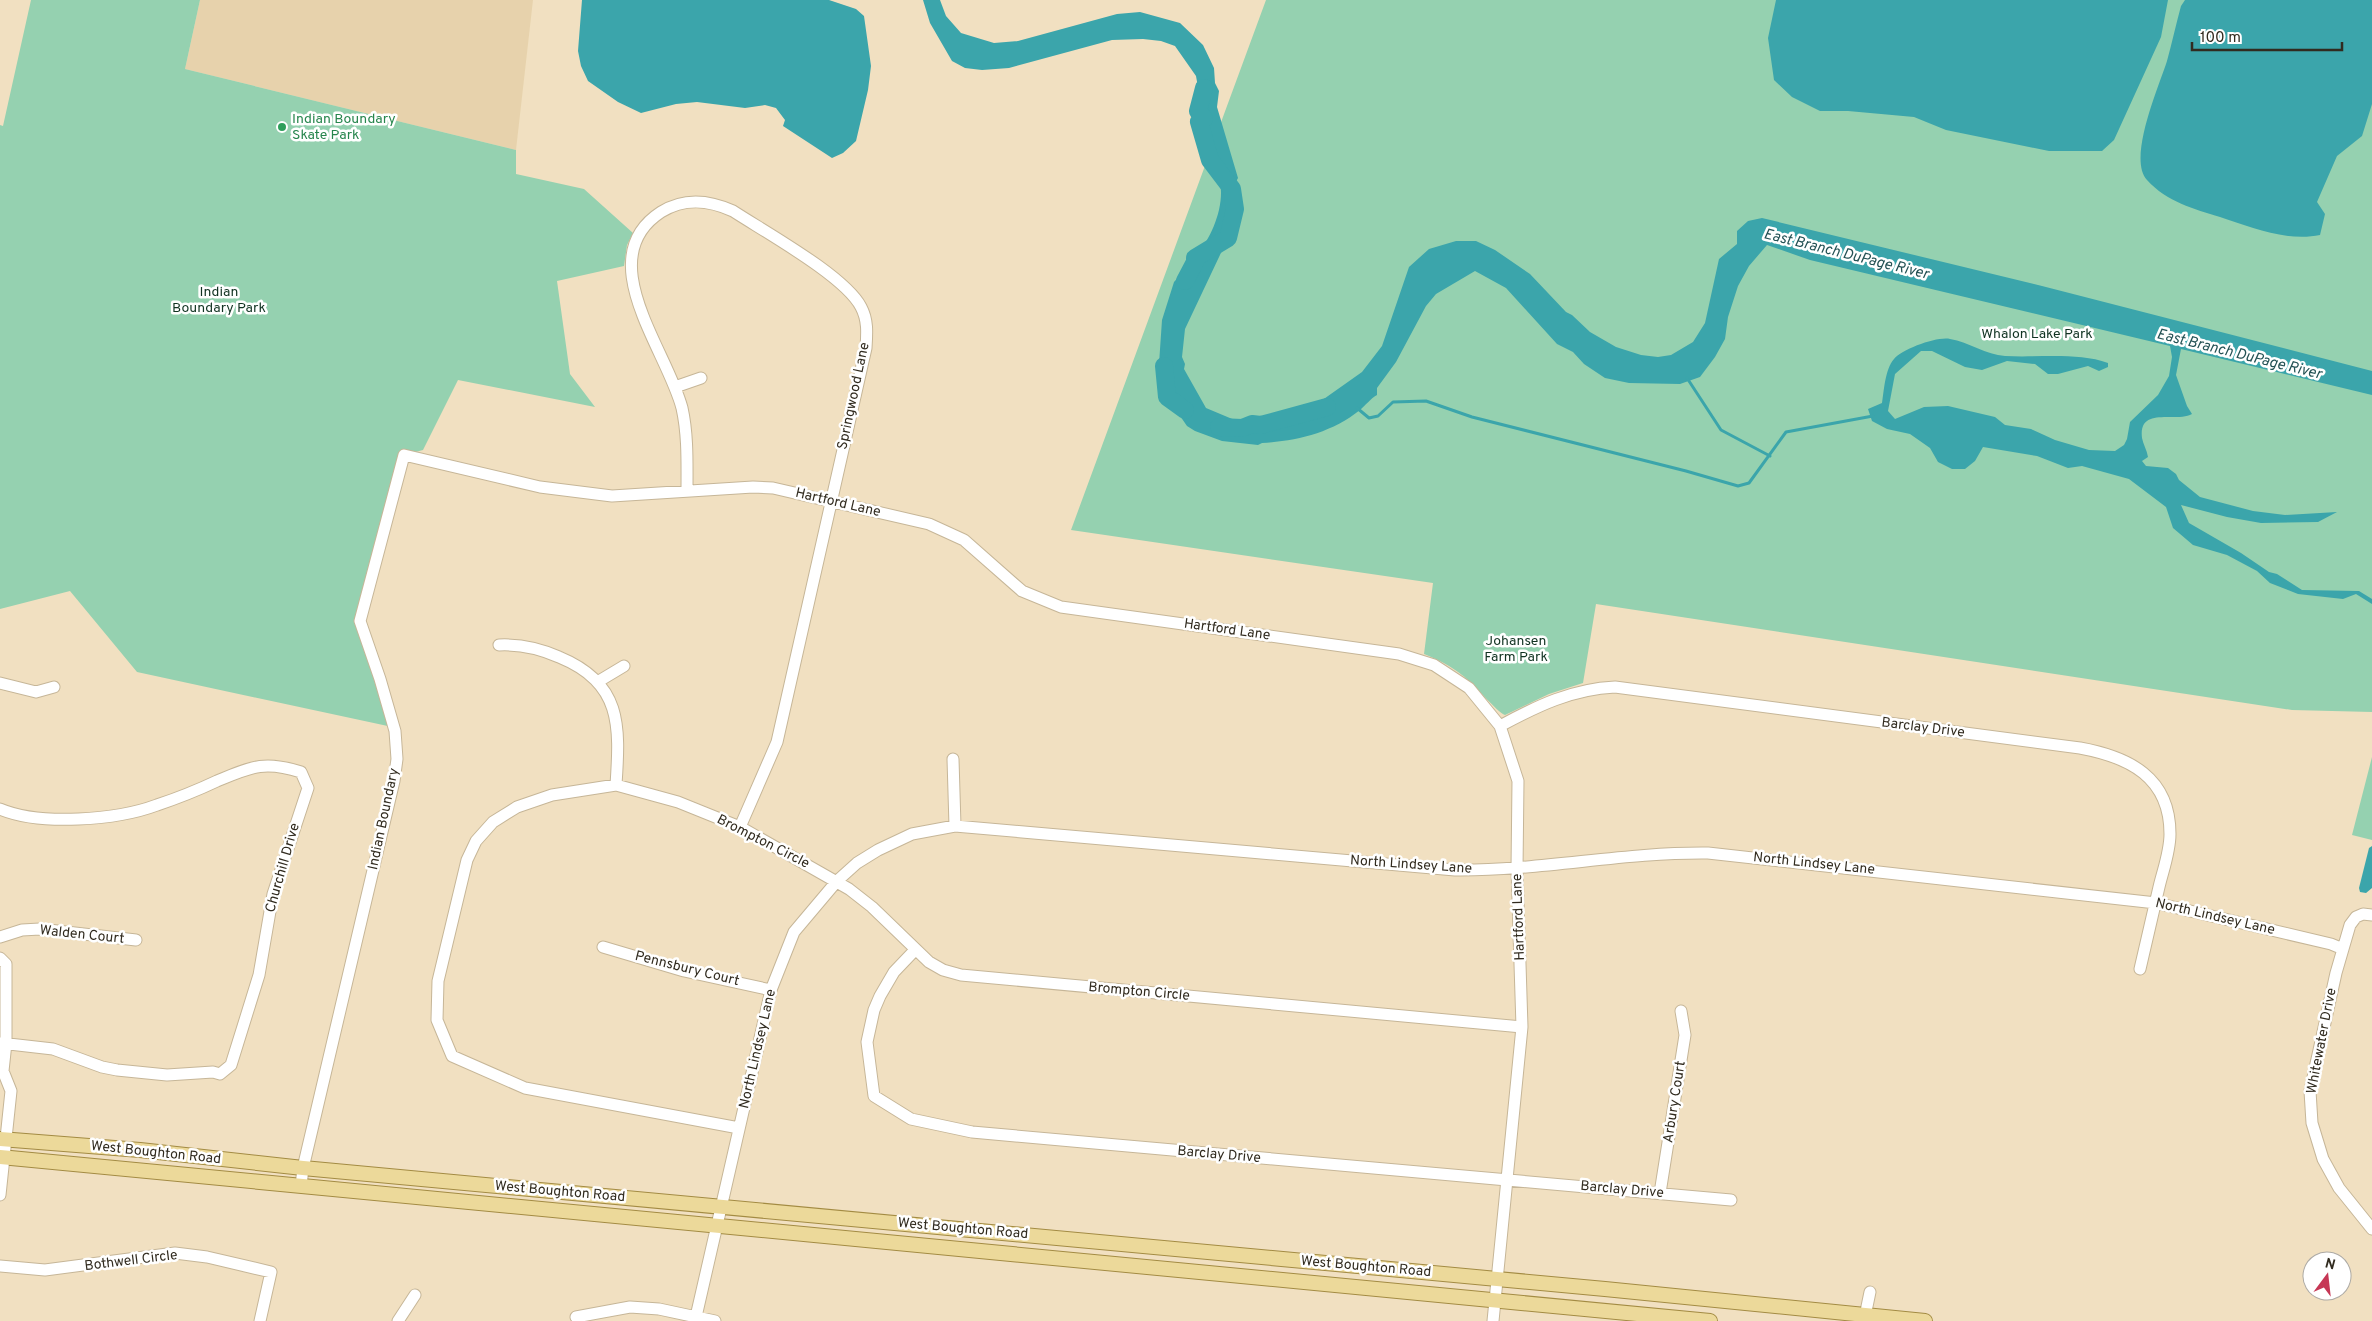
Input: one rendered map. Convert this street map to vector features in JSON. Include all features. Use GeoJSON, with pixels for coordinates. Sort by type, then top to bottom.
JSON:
{"type":"FeatureCollection","features":[{"type":"Feature","properties":{"kind":"main road","name":"West Boughton Road"},"geometry":{"type":"LineString","coordinates":[[3,1139],[140,1150],[303,1168],[1498,1280],[1865,1318],[1926,1321]]}},
{"type":"Feature","properties":{"kind":"main road","name":"West Boughton Road"},"geometry":{"type":"LineString","coordinates":[[2,1157],[1710,1321]]}},
{"type":"Feature","properties":{"kind":"street","name":"Springwood Lane"},"geometry":{"type":"LineString","coordinates":[[687,491],[686,431],[675,386],[634,293],[631,280],[631,258],[640,234],[656,216],[679,204],[693,201],[706,202],[733,211],[822,269],[846,287],[861,308],[867,333],[866,348],[777,742],[740,827]]}},
{"type":"Feature","properties":{"kind":"street"},"geometry":{"type":"LineString","coordinates":[[675,386],[700,378]]}},
{"type":"Feature","properties":{"kind":"street","name":"Hartford Lane"},"geometry":{"type":"LineString","coordinates":[[404,455],[540,487],[612,496],[773,488],[928,524],[948,531],[982,553],[1022,591],[1061,607],[1417,658],[1452,675],[1469,688],[1500,726],[1518,781],[1517,869],[1522,1027],[1494,1321]]}},
{"type":"Feature","properties":{"kind":"street","name":"Indian Boundary"},"geometry":{"type":"LineString","coordinates":[[301,1186],[303,1168],[394,781],[397,759],[394,731],[380,679],[360,621],[404,455]]}},
{"type":"Feature","properties":{"kind":"street"},"geometry":{"type":"LineString","coordinates":[[500,645],[520,644],[552,654],[579,666],[599,682],[614,715],[618,730],[616,785]]}},
{"type":"Feature","properties":{"kind":"street"},"geometry":{"type":"LineString","coordinates":[[599,682],[624,666]]}},
{"type":"Feature","properties":{"kind":"street"},"geometry":{"type":"LineString","coordinates":[[0,683],[36,692],[54,687]]}},
{"type":"Feature","properties":{"kind":"street","name":"Barclay Drive"},"geometry":{"type":"LineString","coordinates":[[1500,726],[1555,698],[1579,690],[1615,687],[2104,752],[2121,758],[2139,768],[2156,786],[2164,803],[2170,835],[2140,969]]}},
{"type":"Feature","properties":{"kind":"street"},"geometry":{"type":"LineString","coordinates":[[953,759],[955,826]]}},
{"type":"Feature","properties":{"kind":"street","name":"Churchill Drive"},"geometry":{"type":"LineString","coordinates":[[0,809],[54,820],[105,817],[155,806],[241,770],[261,766],[284,766],[301,772],[308,788],[273,894],[259,975],[231,1065],[220,1074],[213,1072],[167,1075],[125,1071],[102,1067],[53,1049],[3,1043]]}},
{"type":"Feature","properties":{"kind":"street","name":"Brompton Circle"},"geometry":{"type":"LineString","coordinates":[[739,1128],[524,1088],[452,1056],[438,1020],[438,981],[467,860],[476,841],[493,822],[517,807],[552,796],[616,785],[678,802],[740,827],[837,881],[872,907],[915,950],[943,970],[982,978],[1522,1027]]}},
{"type":"Feature","properties":{"kind":"street","name":"North Lindsey Lane"},"geometry":{"type":"LineString","coordinates":[[717,1225],[771,990],[794,932],[837,881],[878,850],[912,834],[955,826],[1434,869],[1517,869],[1666,852],[1708,852],[2156,903],[2321,941],[2343,949]]}},
{"type":"Feature","properties":{"kind":"street","name":"Whitewater Drive"},"geometry":{"type":"LineString","coordinates":[[2372,915],[2363,914],[2352,921],[2343,949],[2310,1091],[2312,1123],[2323,1159],[2339,1188],[2372,1230]]}},
{"type":"Feature","properties":{"kind":"street","name":"Walden Court"},"geometry":{"type":"LineString","coordinates":[[0,937],[22,930],[40,929],[136,940]]}},
{"type":"Feature","properties":{"kind":"street","name":"Pennsbury Court"},"geometry":{"type":"LineString","coordinates":[[603,947],[684,971],[771,990]]}},
{"type":"Feature","properties":{"kind":"street","name":"Barclay Drive"},"geometry":{"type":"LineString","coordinates":[[915,950],[894,972],[886,985],[874,1010],[867,1042],[874,1096],[910,1120],[972,1132],[1731,1200]]}},
{"type":"Feature","properties":{"kind":"street"},"geometry":{"type":"LineString","coordinates":[[0,958],[6,964],[2,1073],[11,1091],[3,1139],[0,1195]]}},
{"type":"Feature","properties":{"kind":"street","name":"Arbury Court"},"geometry":{"type":"LineString","coordinates":[[1660,1193],[1685,1035],[1681,1010]]}},
{"type":"Feature","properties":{"kind":"street"},"geometry":{"type":"LineString","coordinates":[[695,1319],[717,1225]]}},
{"type":"Feature","properties":{"kind":"street","name":"Bothwell Circle"},"geometry":{"type":"LineString","coordinates":[[0,1266],[46,1270],[175,1253],[207,1257],[271,1272],[260,1321]]}},
{"type":"Feature","properties":{"kind":"street"},"geometry":{"type":"LineString","coordinates":[[1865,1318],[1870,1292]]}},
{"type":"Feature","properties":{"kind":"street"},"geometry":{"type":"LineString","coordinates":[[398,1321],[415,1295]]}},
{"type":"Feature","properties":{"kind":"street"},"geometry":{"type":"LineString","coordinates":[[576,1317],[630,1307],[659,1309],[695,1319],[715,1321]]}},
{"type":"Feature","properties":{"kind":"shaded area"},"geometry":{"type":"Polygon","coordinates":[[[200,0],[533,0],[516,150],[185,69],[200,0]]]}},
{"type":"Feature","properties":{"kind":"green space","name":"Indian Boundary Park"},"geometry":{"type":"Polygon","coordinates":[[[31,0],[200,0],[185,69],[516,150],[516,174],[584,189],[633,233],[627,245],[624,266],[557,281],[570,374],[595,407],[458,380],[423,450],[404,455],[365,621],[397,728],[137,672],[70,591],[0,609],[0,125],[3,126],[31,0]]]}},
{"type":"Feature","properties":{"kind":"green space","name":"Whalon Lake Park"},"geometry":{"type":"Polygon","coordinates":[[[1266,0],[2372,0],[2372,712],[2292,710],[1596,604],[1583,683],[1549,694],[1505,715],[1458,672],[1424,654],[1433,583],[1071,530],[1266,0]]]}},
{"type":"Feature","properties":{"kind":"green space"},"geometry":{"type":"Polygon","coordinates":[[[2372,757],[2372,840],[2352,835],[2372,757]]]}},
{"type":"Feature","properties":{"kind":"water"},"geometry":{"type":"Polygon","coordinates":[[[582,0],[829,0],[856,9],[864,16],[871,66],[868,90],[856,141],[843,153],[832,158],[783,126],[785,120],[776,108],[765,105],[745,108],[697,102],[676,104],[641,113],[618,102],[588,81],[581,66],[578,51],[582,0]]]}},
{"type":"Feature","properties":{"kind":"water"},"geometry":{"type":"Polygon","coordinates":[[[923,0],[940,0],[946,16],[961,33],[994,43],[1018,41],[1117,14],[1140,12],[1180,23],[1203,45],[1214,68],[1215,83],[1219,91],[1217,107],[1238,178],[1232,189],[1235,209],[1228,238],[1185,329],[1182,357],[1185,364],[1184,369],[1206,408],[1237,421],[1242,428],[1252,424],[1261,425],[1304,413],[1362,372],[1382,346],[1409,267],[1429,249],[1456,241],[1476,241],[1495,250],[1530,274],[1566,312],[1572,315],[1590,332],[1616,347],[1641,355],[1658,357],[1671,355],[1693,342],[1705,323],[1719,259],[1737,244],[1737,231],[1748,221],[1762,218],[2042,286],[2372,371],[2372,395],[2181,349],[2176,375],[2187,406],[2192,414],[2177,417],[2160,417],[2146,422],[2142,428],[2142,438],[2148,457],[2142,461],[2146,466],[2168,468],[2176,474],[2179,480],[2200,497],[2253,511],[2285,515],[2337,512],[2318,522],[2261,523],[2227,517],[2181,505],[2189,523],[2302,590],[2359,591],[2372,599],[2372,604],[2356,594],[2343,599],[2298,594],[2270,583],[2257,571],[2227,555],[2193,545],[2173,528],[2166,507],[2129,479],[2082,466],[2068,468],[2037,456],[1983,447],[1975,461],[1965,469],[1952,469],[1938,462],[1930,448],[1910,434],[1887,429],[1872,421],[1868,409],[1882,403],[1887,374],[1894,359],[1912,347],[1937,339],[1950,339],[2005,356],[2070,356],[2096,360],[2108,363],[2108,367],[2099,371],[2088,366],[2058,374],[2048,374],[2035,364],[2007,361],[1982,370],[1965,367],[1932,351],[1921,351],[1895,374],[1888,411],[1895,419],[1924,407],[1948,406],[1995,417],[2005,425],[2031,429],[2055,440],[2089,450],[2115,451],[2124,445],[2130,422],[2158,395],[2169,376],[2172,357],[2170,346],[1810,260],[1767,245],[1749,266],[1738,286],[1728,317],[1725,339],[1715,357],[1700,377],[1680,384],[1629,383],[1605,378],[1584,364],[1573,352],[1557,344],[1506,288],[1475,271],[1436,294],[1426,306],[1396,362],[1377,388],[1377,395],[1360,410],[1337,425],[1301,438],[1258,445],[1222,441],[1195,431],[1187,426],[1167,397],[1159,364],[1162,320],[1174,282],[1191,263],[1195,262],[1195,258],[1211,232],[1219,212],[1220,181],[1208,156],[1199,122],[1204,118],[1198,111],[1199,93],[1196,76],[1175,46],[1161,41],[1143,39],[1112,40],[1009,68],[982,70],[965,68],[952,61],[930,23],[923,0]]]}},
{"type":"Feature","properties":{"kind":"water"},"geometry":{"type":"Polygon","coordinates":[[[1776,0],[2168,0],[2161,37],[2114,140],[2102,151],[2049,151],[1946,130],[1914,117],[1848,111],[1820,111],[1792,97],[1774,80],[1768,38],[1776,0]]]}},
{"type":"Feature","properties":{"kind":"water"},"geometry":{"type":"Polygon","coordinates":[[[2185,0],[2372,0],[2372,104],[2362,136],[2337,156],[2317,202],[2325,214],[2320,235],[2295,237],[2244,225],[2181,204],[2163,194],[2147,180],[2142,170],[2142,140],[2146,122],[2167,61],[2181,6],[2185,0]]]}},
{"type":"Feature","properties":{"kind":"water"},"geometry":{"type":"Polygon","coordinates":[[[2372,846],[2372,888],[2366,893],[2360,892],[2359,888],[2369,848],[2372,846]]]}},
{"type":"Feature","properties":{"kind":"waterway","name":"East Branch DuPage River"},"geometry":{"type":"LineString","coordinates":[[1185,281],[1195,262],[1195,258],[1228,238],[1235,209],[1232,189],[1210,160],[1199,122],[1204,119],[1198,111],[1204,88]]}},
{"type":"Feature","properties":{"kind":"waterway","name":"East Branch DuPage River"},"geometry":{"type":"LineString","coordinates":[[1164,366],[1167,397],[1185,410]]}},
{"type":"Feature","properties":{"kind":"waterway"},"geometry":{"type":"LineString","coordinates":[[1687,378],[1721,430],[1770,456]]}},
{"type":"Feature","properties":{"kind":"waterway"},"geometry":{"type":"LineString","coordinates":[[1357,408],[1369,418],[1378,416],[1393,402],[1426,401],[1472,417],[1738,486],[1749,483],[1786,432],[1873,416]]}},
{"type":"Feature","properties":{"kind":"waterway","name":"East Branch DuPage River"},"geometry":{"type":"LineString","coordinates":[[1219,427],[1242,428],[1252,424],[1261,425],[1327,407]]}},
{"type":"Feature","properties":{"kind":"place","name":"Indian Boundary Skate Park"},"geometry":{"type":"Point","coordinates":[282,127]}},
{"type":"Feature","properties":{"kind":"park label","name":"Johansen Farm Park"},"geometry":{"type":"Point","coordinates":[1516,650]}}]}
